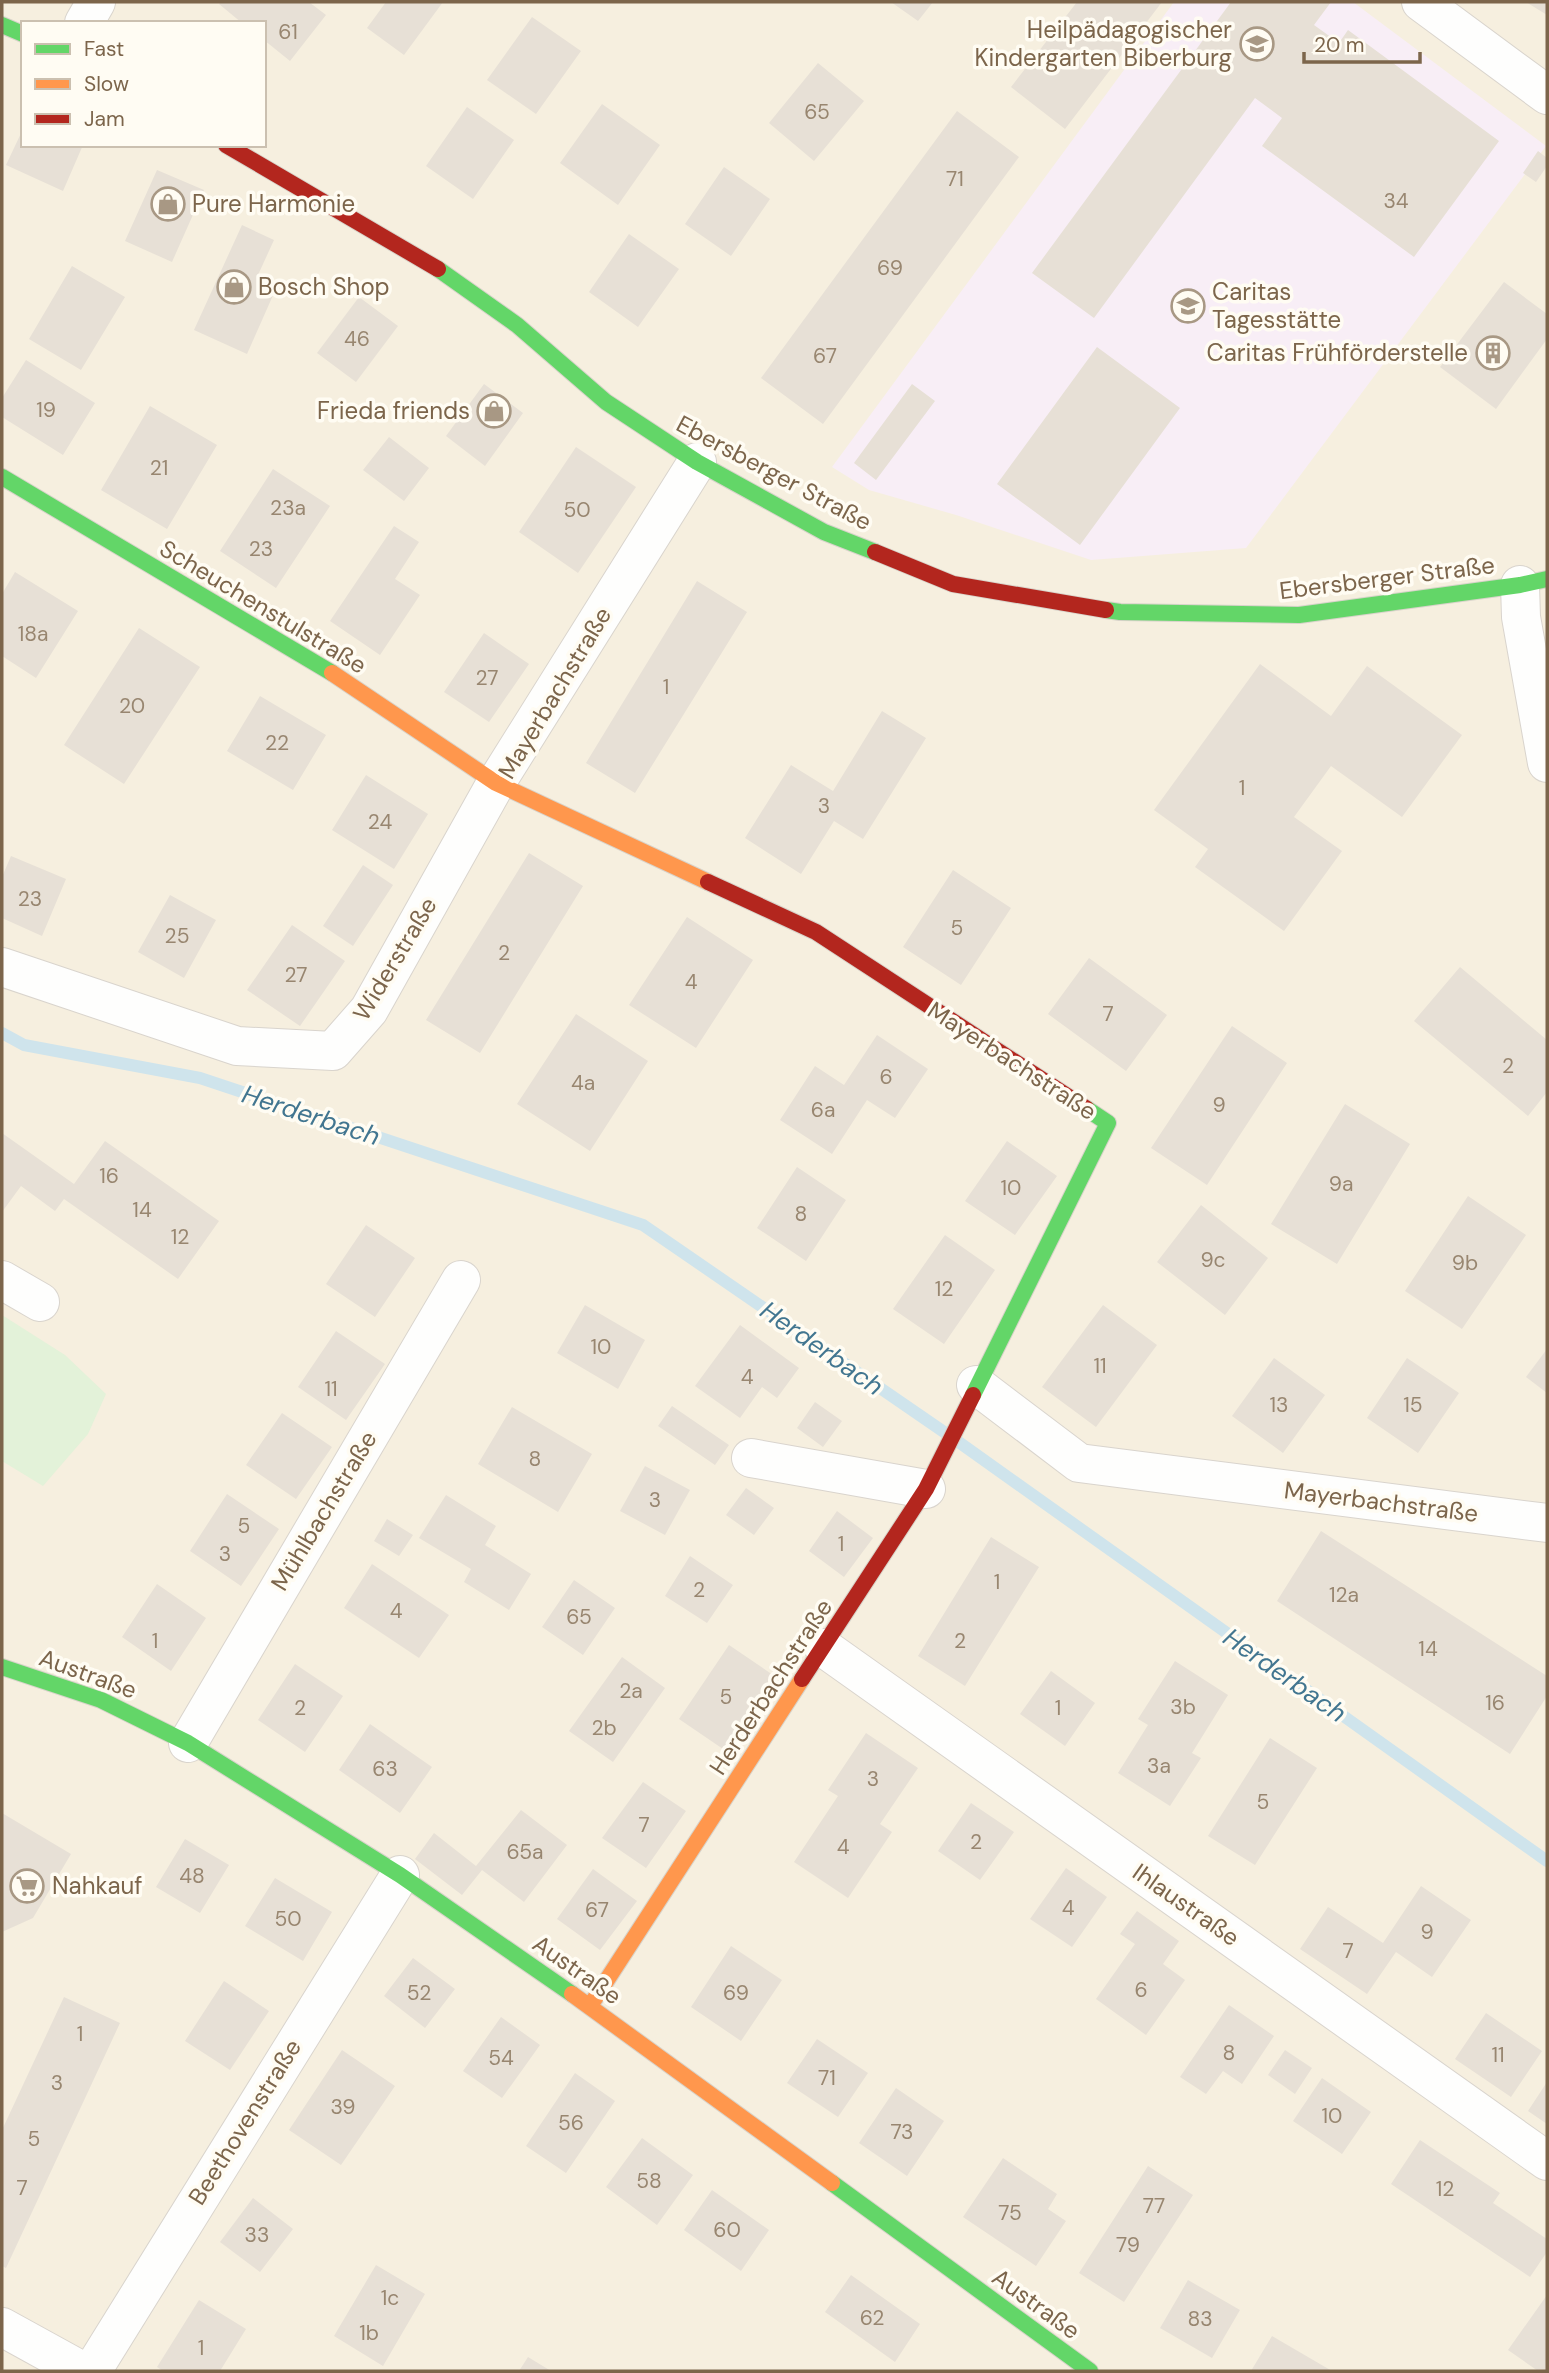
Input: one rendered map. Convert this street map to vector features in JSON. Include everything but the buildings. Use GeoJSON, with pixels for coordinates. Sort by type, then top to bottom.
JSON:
{"type":"FeatureCollection","features":[{"type":"Feature","properties":{"kind":"street"},"geometry":{"type":"LineString","coordinates":[[85,21],[96,2]]}},
{"type":"Feature","properties":{"kind":"street"},"geometry":{"type":"LineString","coordinates":[[1421,2],[1547,94]]}},
{"type":"Feature","properties":{"kind":"street"},"geometry":{"type":"LineString","coordinates":[[2,25],[21,33]]}},
{"type":"Feature","properties":{"kind":"street","name":"Ebersberger Straße"},"geometry":{"type":"LineString","coordinates":[[229,147],[449,275],[517,325],[606,402],[697,463],[824,532],[953,584],[1120,612],[1299,615],[1534,582]]}},
{"type":"Feature","properties":{"kind":"street","name":"Mayerbachstraße"},"geometry":{"type":"LineString","coordinates":[[697,463],[496,783],[816,932],[1108,1123],[975,1388],[1079,1463],[1547,1523]]}},
{"type":"Feature","properties":{"kind":"street","name":"Scheuchenstulstraße"},"geometry":{"type":"LineString","coordinates":[[2,477],[330,672],[496,783]]}},
{"type":"Feature","properties":{"kind":"street"},"geometry":{"type":"LineString","coordinates":[[1534,582],[1521,617],[1547,763]]}},
{"type":"Feature","properties":{"kind":"street","name":"Widerstraße"},"geometry":{"type":"LineString","coordinates":[[2,967],[237,1046],[333,1051],[369,1010],[496,783]]}},
{"type":"Feature","properties":{"kind":"street"},"geometry":{"type":"LineString","coordinates":[[2,1280],[40,1302]]}},
{"type":"Feature","properties":{"kind":"street","name":"Mühlbachstraße"},"geometry":{"type":"LineString","coordinates":[[188,1743],[461,1280]]}},
{"type":"Feature","properties":{"kind":"street","name":"Herderbachstraße"},"geometry":{"type":"LineString","coordinates":[[590,2006],[927,1486],[975,1388]]}},
{"type":"Feature","properties":{"kind":"street"},"geometry":{"type":"LineString","coordinates":[[751,1458],[927,1486]]}},
{"type":"Feature","properties":{"kind":"street","name":"Ihlaustraße"},"geometry":{"type":"LineString","coordinates":[[824,1648],[1547,2161]]}},
{"type":"Feature","properties":{"kind":"street","name":"Austraße"},"geometry":{"type":"LineString","coordinates":[[2,1667],[101,1700],[188,1743],[400,1875],[590,2006],[1090,2371]]}},
{"type":"Feature","properties":{"kind":"street","name":"Beethovenstraße"},"geometry":{"type":"LineString","coordinates":[[92,2371],[400,1875]]}},
{"type":"Feature","properties":{"kind":"street"},"geometry":{"type":"LineString","coordinates":[[2,2327],[82,2371]]}},
{"type":"Feature","properties":{"kind":"shaded area"},"geometry":{"type":"Polygon","coordinates":[[[2,2],[1547,2],[1547,2371],[2,2371],[2,2]]]}},
{"type":"Feature","properties":{"kind":"shaded area","name":"Caritas Tagesstätte"},"geometry":{"type":"Polygon","coordinates":[[[1174,2],[1353,2],[1546,146],[1246,548],[1091,560],[956,515],[869,490],[832,467],[1174,2]]]}},
{"type":"Feature","properties":{"kind":"green space"},"geometry":{"type":"Polygon","coordinates":[[[2,1315],[65,1355],[106,1394],[88,1434],[43,1486],[2,1461],[2,1315]]]}},
{"type":"Feature","properties":{"kind":"waterway","name":"Herderbach"},"geometry":{"type":"LineString","coordinates":[[2,1033],[24,1045],[200,1078],[643,1225],[960,1443],[1547,1861]]}},
{"type":"Feature","properties":{"kind":"traffic: fast"},"geometry":{"type":"LineString","coordinates":[[2,25],[21,33]]}},
{"type":"Feature","properties":{"kind":"traffic: fast"},"geometry":{"type":"LineString","coordinates":[[438,269],[517,325],[606,402],[697,462],[824,532],[875,552]]}},
{"type":"Feature","properties":{"kind":"traffic: fast"},"geometry":{"type":"LineString","coordinates":[[2,477],[332,673]]}},
{"type":"Feature","properties":{"kind":"traffic: fast"},"geometry":{"type":"LineString","coordinates":[[1106,610],[1299,615],[1547,579]]}},
{"type":"Feature","properties":{"kind":"traffic: fast"},"geometry":{"type":"LineString","coordinates":[[973,1395],[1108,1123],[1087,1109]]}},
{"type":"Feature","properties":{"kind":"traffic: fast"},"geometry":{"type":"LineString","coordinates":[[2,1667],[101,1700],[188,1743],[400,1875],[572,1994]]}},
{"type":"Feature","properties":{"kind":"traffic: fast"},"geometry":{"type":"LineString","coordinates":[[832,2183],[1090,2371]]}},
{"type":"Feature","properties":{"kind":"traffic: slow"},"geometry":{"type":"LineString","coordinates":[[332,673],[496,783],[708,882]]}},
{"type":"Feature","properties":{"kind":"traffic: slow"},"geometry":{"type":"LineString","coordinates":[[590,2006],[802,1679]]}},
{"type":"Feature","properties":{"kind":"traffic: slow"},"geometry":{"type":"LineString","coordinates":[[572,1994],[832,2183]]}},
{"type":"Feature","properties":{"kind":"traffic: jam"},"geometry":{"type":"LineString","coordinates":[[229,147],[438,269]]}},
{"type":"Feature","properties":{"kind":"traffic: jam"},"geometry":{"type":"LineString","coordinates":[[875,552],[953,584],[1106,610]]}},
{"type":"Feature","properties":{"kind":"traffic: jam"},"geometry":{"type":"LineString","coordinates":[[708,882],[816,932],[1087,1109]]}},
{"type":"Feature","properties":{"kind":"traffic: jam"},"geometry":{"type":"LineString","coordinates":[[802,1679],[926,1489],[973,1395]]}},
{"type":"Feature","properties":{"kind":"place","name":"Heilpädagogischer Kindergarten Biberburg"},"geometry":{"type":"Point","coordinates":[1257,44]}},
{"type":"Feature","properties":{"kind":"place","name":"Pure Harmonie"},"geometry":{"type":"Point","coordinates":[168,204]}},
{"type":"Feature","properties":{"kind":"place","name":"Bosch Shop"},"geometry":{"type":"Point","coordinates":[234,287]}},
{"type":"Feature","properties":{"kind":"place","name":"Caritas Tagesstätte"},"geometry":{"type":"Point","coordinates":[1188,306]}},
{"type":"Feature","properties":{"kind":"place","name":"Caritas Frühförderstelle"},"geometry":{"type":"Point","coordinates":[1493,353]}},
{"type":"Feature","properties":{"kind":"place","name":"Frieda friends"},"geometry":{"type":"Point","coordinates":[494,411]}},
{"type":"Feature","properties":{"kind":"place","name":"Nahkauf"},"geometry":{"type":"Point","coordinates":[27,1886]}}]}
